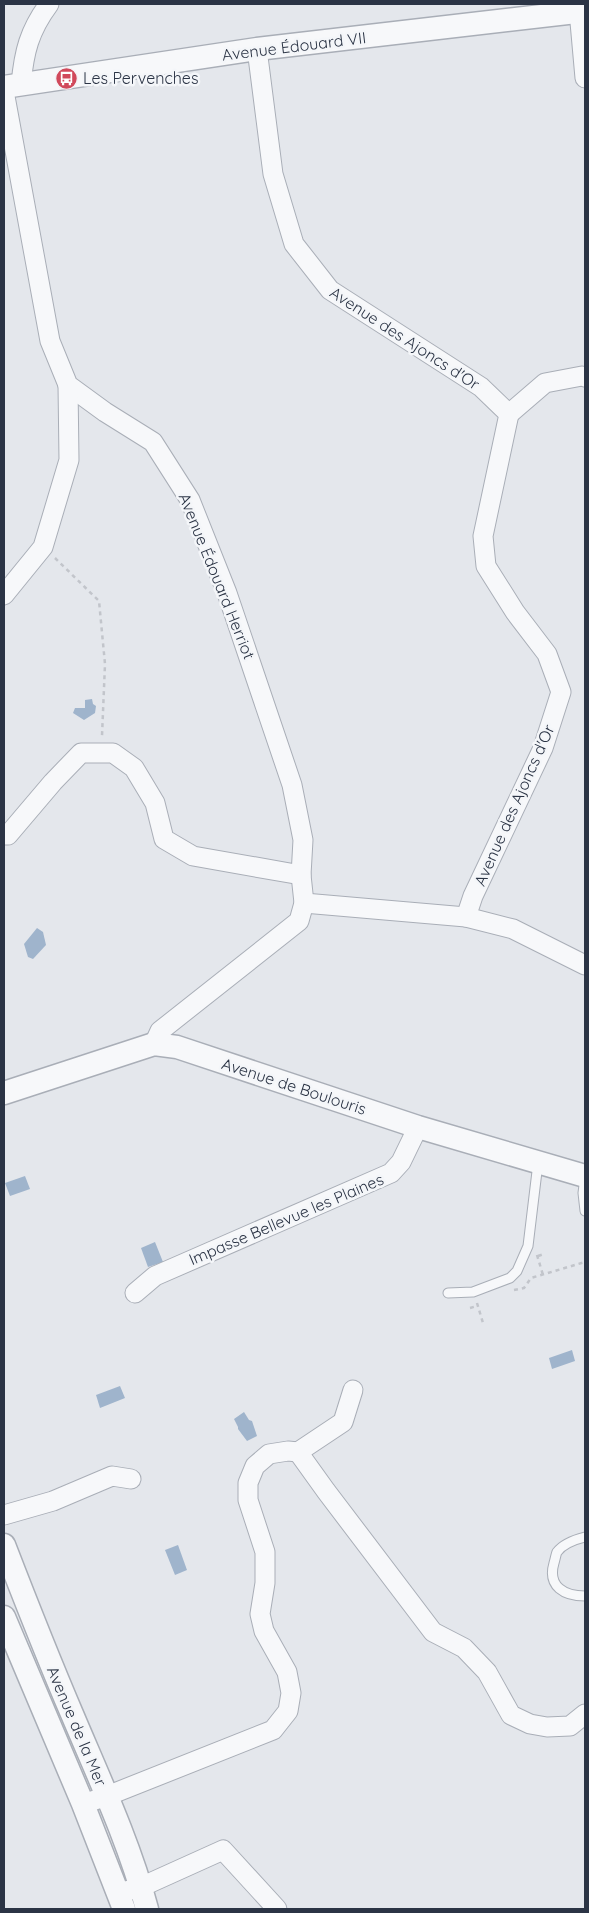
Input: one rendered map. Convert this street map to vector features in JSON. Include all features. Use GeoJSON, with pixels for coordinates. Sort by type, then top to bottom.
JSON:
{"type":"FeatureCollection","features":[{"type":"Feature","properties":{"kind":"street"},"geometry":{"type":"LineString","coordinates":[[4,595],[44,547],[69,460],[68,385],[50,341],[10,88],[38,18],[49,4]]}},
{"type":"Feature","properties":{"kind":"street"},"geometry":{"type":"LineString","coordinates":[[582,11],[585,78]]}},
{"type":"Feature","properties":{"kind":"street","name":"Avenue Édouard VII"},"geometry":{"type":"LineString","coordinates":[[10,88],[257,49],[582,11]]}},
{"type":"Feature","properties":{"kind":"street","name":"Avenue des Ajoncs d'Or"},"geometry":{"type":"LineString","coordinates":[[257,49],[273,174],[294,244],[330,290],[481,387],[509,414],[483,536],[486,566],[515,612],[547,654],[561,692],[543,748],[473,896],[466,917]]}},
{"type":"Feature","properties":{"kind":"street"},"geometry":{"type":"LineString","coordinates":[[509,414],[545,383],[585,377]]}},
{"type":"Feature","properties":{"kind":"street","name":"Avenue Édouard Herriot"},"geometry":{"type":"LineString","coordinates":[[68,385],[105,412],[153,442],[190,500],[227,593],[292,785],[303,840],[302,875],[304,903],[299,921],[160,1031],[154,1044]]}},
{"type":"Feature","properties":{"kind":"street"},"geometry":{"type":"LineString","coordinates":[[4,835],[8,835],[53,782],[81,753],[113,753],[134,768],[155,803],[164,839],[193,856],[302,875]]}},
{"type":"Feature","properties":{"kind":"street"},"geometry":{"type":"LineString","coordinates":[[304,903],[466,917],[513,929],[585,965]]}},
{"type":"Feature","properties":{"kind":"street","name":"Avenue de Boulouris"},"geometry":{"type":"LineString","coordinates":[[4,1093],[154,1044],[177,1047],[418,1127],[585,1177]]}},
{"type":"Feature","properties":{"kind":"street","name":"Impasse Bellevue les Plaines"},"geometry":{"type":"LineString","coordinates":[[135,1293],[155,1276],[392,1174],[401,1162],[418,1127]]}},
{"type":"Feature","properties":{"kind":"street"},"geometry":{"type":"LineString","coordinates":[[83,1804],[273,1730],[288,1711],[291,1693],[287,1672],[264,1630],[260,1614],[265,1583],[265,1552],[248,1500],[248,1483],[255,1466],[269,1454],[288,1451],[298,1452],[344,1422],[353,1390]]}},
{"type":"Feature","properties":{"kind":"street"},"geometry":{"type":"LineString","coordinates":[[298,1452],[434,1632],[464,1648],[487,1672],[511,1715],[530,1724],[562,1727],[570,1726],[585,1714]]}},
{"type":"Feature","properties":{"kind":"street"},"geometry":{"type":"LineString","coordinates":[[4,1515],[53,1501],[112,1476],[131,1479]]}},
{"type":"Feature","properties":{"kind":"street","name":"Avenue de la Mer"},"geometry":{"type":"LineString","coordinates":[[4,1545],[48,1658],[107,1796],[141,1887],[147,1909]]}},
{"type":"Feature","properties":{"kind":"street","name":"Avenue de la Mer"},"geometry":{"type":"LineString","coordinates":[[4,1617],[83,1804],[121,1901]]}},
{"type":"Feature","properties":{"kind":"street"},"geometry":{"type":"LineString","coordinates":[[121,1901],[141,1887],[223,1850],[277,1909]]}},
{"type":"Feature","properties":{"kind":"lane"},"geometry":{"type":"LineString","coordinates":[[448,1292],[473,1292],[510,1278],[517,1272],[528,1246],[538,1162]]}},
{"type":"Feature","properties":{"kind":"lane"},"geometry":{"type":"LineString","coordinates":[[585,1177],[585,1212]]}},
{"type":"Feature","properties":{"kind":"lane"},"geometry":{"type":"LineString","coordinates":[[585,1537],[568,1544],[557,1552],[552,1567],[553,1579],[560,1590],[572,1596],[585,1596]]}},
{"type":"Feature","properties":{"kind":"path"},"geometry":{"type":"LineString","coordinates":[[44,547],[99,601],[105,664],[101,753]]}},
{"type":"Feature","properties":{"kind":"path"},"geometry":{"type":"LineString","coordinates":[[536,1249],[543,1275]]}},
{"type":"Feature","properties":{"kind":"path"},"geometry":{"type":"LineString","coordinates":[[538,1256],[544,1254]]}},
{"type":"Feature","properties":{"kind":"path"},"geometry":{"type":"LineString","coordinates":[[505,1293],[524,1288],[531,1278],[585,1262]]}},
{"type":"Feature","properties":{"kind":"path"},"geometry":{"type":"LineString","coordinates":[[477,1302],[483,1323]]}},
{"type":"Feature","properties":{"kind":"path"},"geometry":{"type":"LineString","coordinates":[[470,1308],[477,1306]]}},
{"type":"Feature","properties":{"kind":"water"},"geometry":{"type":"Polygon","coordinates":[[[92,699],[93,704],[96,706],[95,713],[84,720],[73,713],[75,708],[85,708],[85,700],[92,699]]]}},
{"type":"Feature","properties":{"kind":"water"},"geometry":{"type":"Polygon","coordinates":[[[37,928],[43,932],[46,945],[33,959],[28,957],[24,944],[37,928]]]}},
{"type":"Feature","properties":{"kind":"water"},"geometry":{"type":"Polygon","coordinates":[[[25,1176],[30,1189],[10,1196],[5,1183],[25,1176]]]}},
{"type":"Feature","properties":{"kind":"water"},"geometry":{"type":"Polygon","coordinates":[[[155,1242],[163,1262],[148,1267],[141,1248],[155,1242]]]}},
{"type":"Feature","properties":{"kind":"water"},"geometry":{"type":"Polygon","coordinates":[[[572,1350],[575,1361],[552,1369],[549,1358],[572,1350]]]}},
{"type":"Feature","properties":{"kind":"water"},"geometry":{"type":"Polygon","coordinates":[[[120,1386],[125,1398],[100,1408],[96,1395],[120,1386]]]}},
{"type":"Feature","properties":{"kind":"water"},"geometry":{"type":"Polygon","coordinates":[[[244,1412],[249,1420],[252,1421],[257,1436],[247,1441],[238,1429],[234,1419],[244,1412]]]}},
{"type":"Feature","properties":{"kind":"water"},"geometry":{"type":"Polygon","coordinates":[[[178,1545],[187,1570],[175,1575],[165,1550],[178,1545]]]}},
{"type":"Feature","properties":{"kind":"place","name":"Les Pervenches"},"geometry":{"type":"Point","coordinates":[67,78]}}]}
